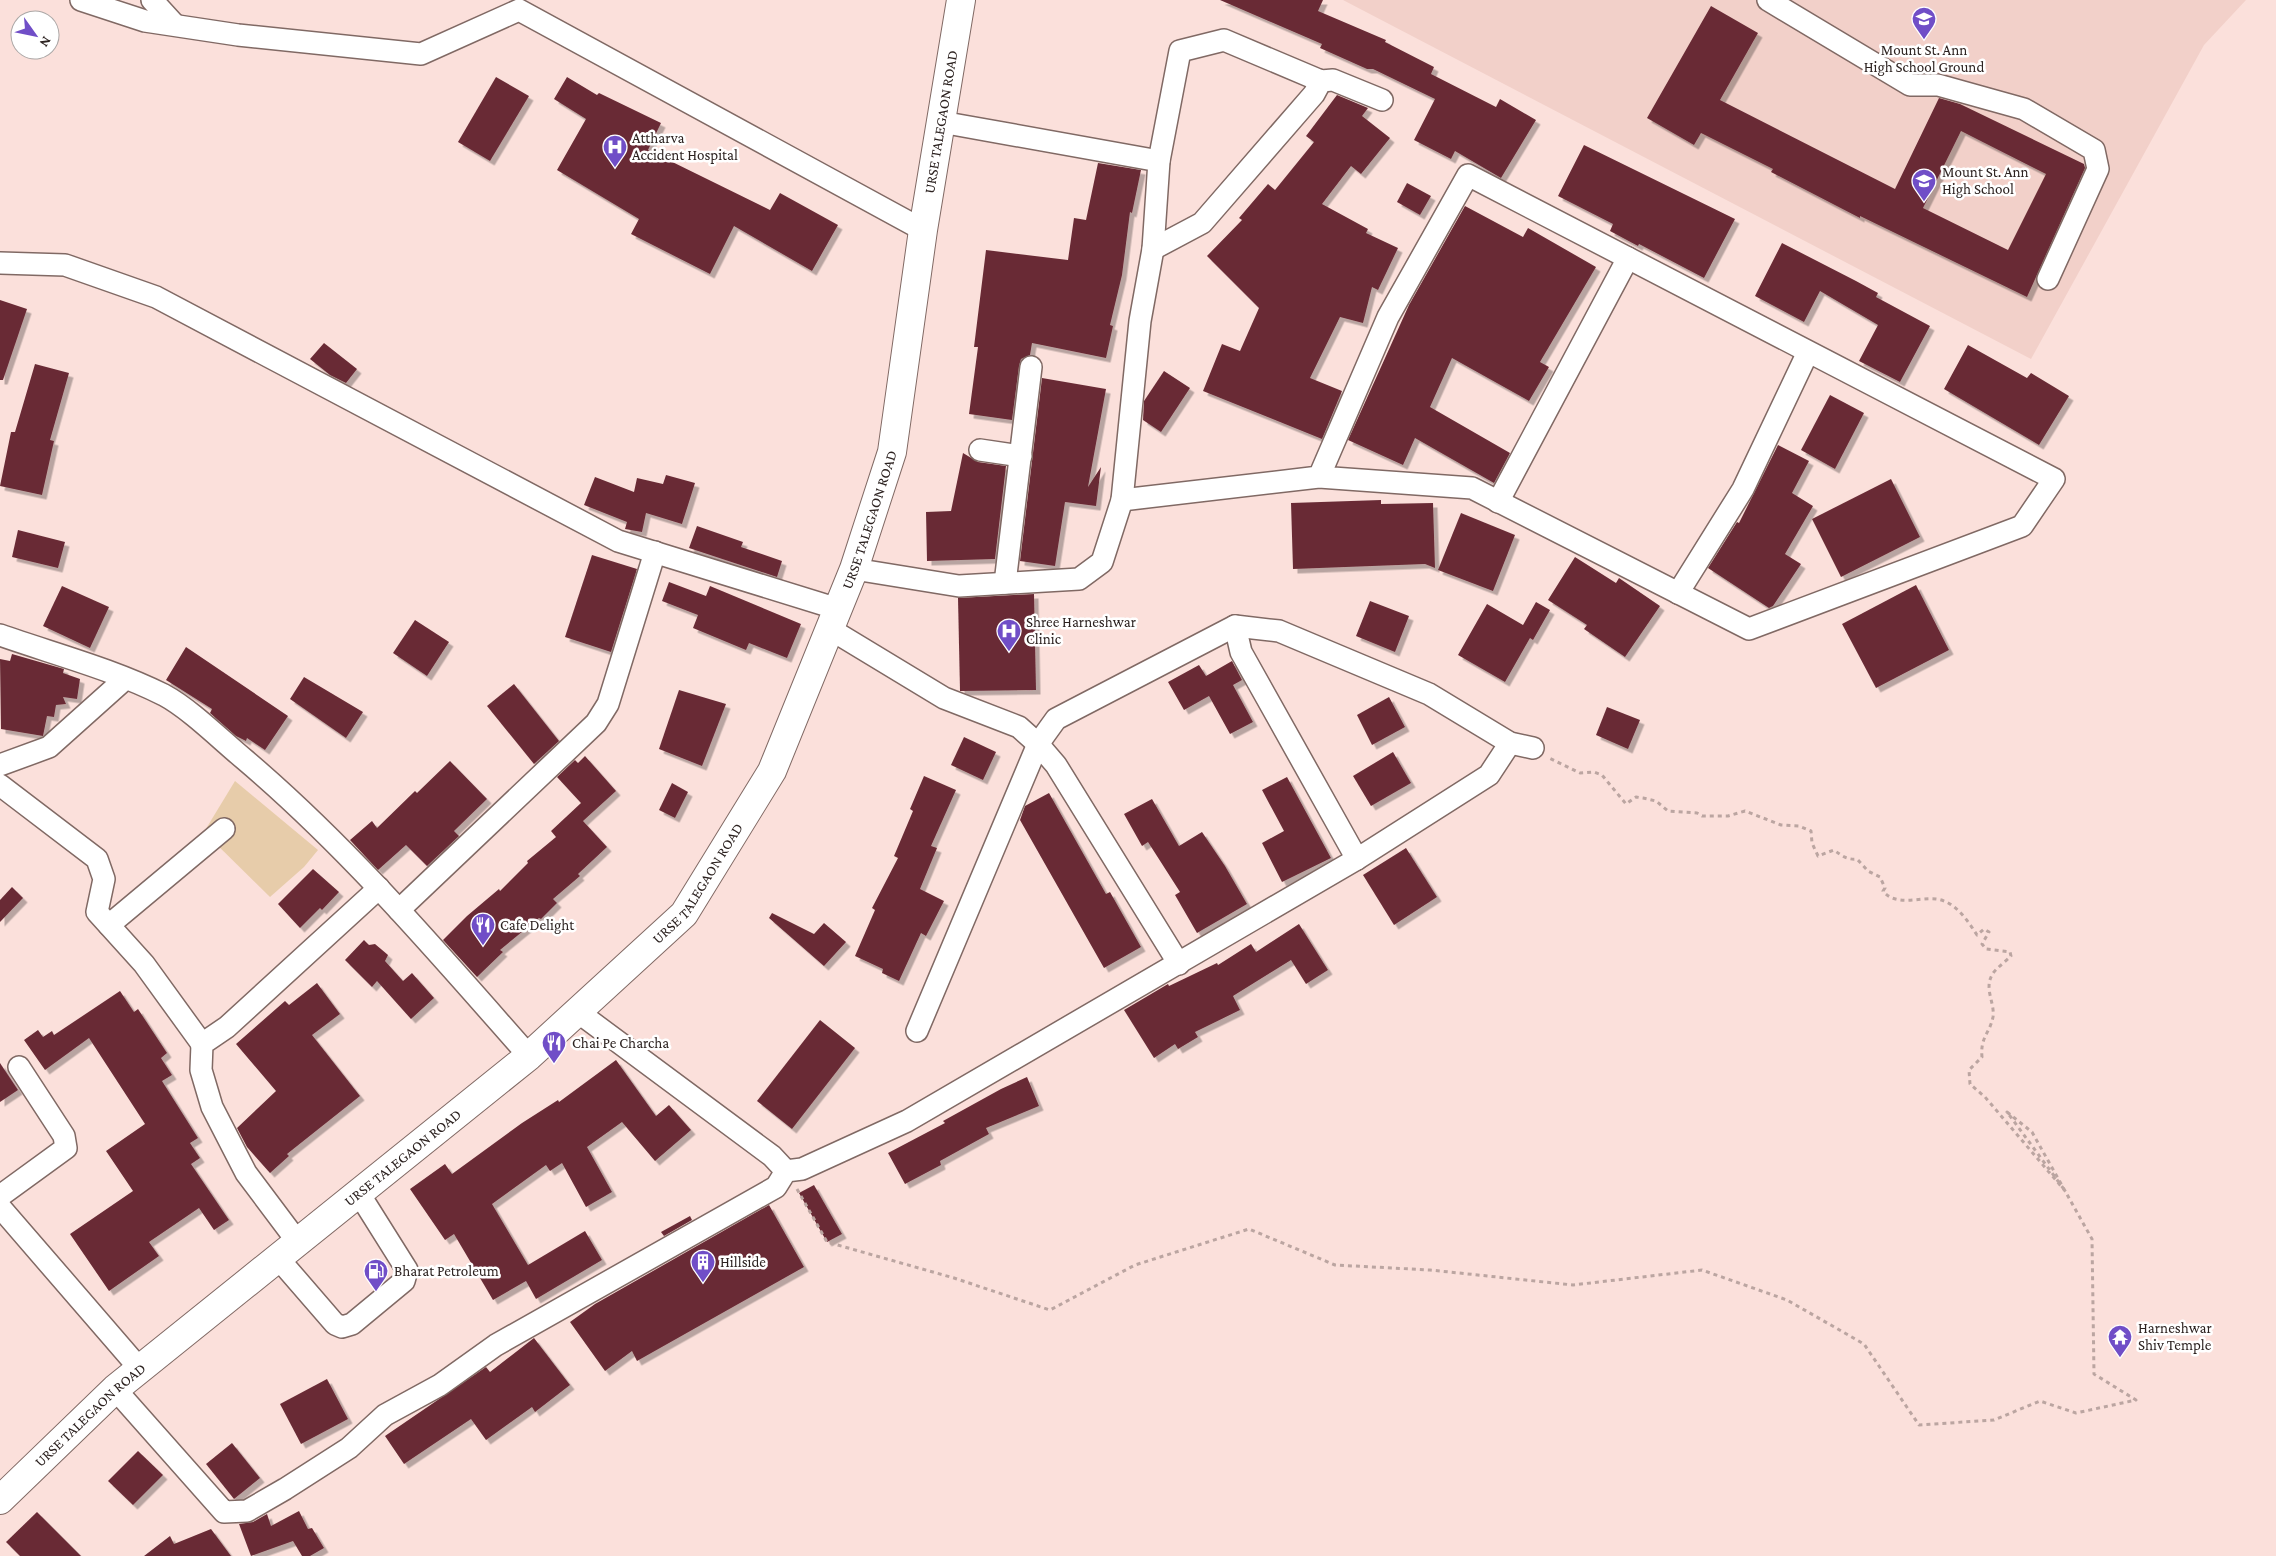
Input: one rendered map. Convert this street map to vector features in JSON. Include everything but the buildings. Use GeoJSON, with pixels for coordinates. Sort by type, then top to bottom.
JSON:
{"type":"FeatureCollection","features":[{"type":"Feature","properties":{"kind":"highway","name":"URSE TALEGAON ROAD"},"geometry":{"type":"LineString","coordinates":[[0,1500],[115,1389],[529,1056],[684,914],[772,771],[854,569],[892,452],[923,230],[961,0]]}},
{"type":"Feature","properties":{"kind":"street"},"geometry":{"type":"LineString","coordinates":[[81,0],[145,20],[174,25],[238,35],[421,54],[523,5],[923,230]]}},
{"type":"Feature","properties":{"kind":"street"},"geometry":{"type":"LineString","coordinates":[[152,0],[174,25]]}},
{"type":"Feature","properties":{"kind":"street"},"geometry":{"type":"LineString","coordinates":[[1768,0],[1910,85],[1938,85],[2024,109],[2094,150],[2098,169],[2048,279]]}},
{"type":"Feature","properties":{"kind":"street"},"geometry":{"type":"LineString","coordinates":[[854,569],[959,586],[1079,579],[1102,562],[1122,500],[1140,322],[1154,249],[1159,161],[1180,51],[1224,40],[1321,81],[1333,80],[1382,100]]}},
{"type":"Feature","properties":{"kind":"street"},"geometry":{"type":"LineString","coordinates":[[1154,249],[1202,223],[1314,94],[1321,81]]}},
{"type":"Feature","properties":{"kind":"street"},"geometry":{"type":"LineString","coordinates":[[941,122],[1159,161]]}},
{"type":"Feature","properties":{"kind":"street"},"geometry":{"type":"LineString","coordinates":[[1122,500],[1319,477],[1472,488],[1749,629],[2022,526],[2054,479],[1468,175],[1388,316],[1319,477]]}},
{"type":"Feature","properties":{"kind":"street"},"geometry":{"type":"LineString","coordinates":[[1498,502],[1628,258]]}},
{"type":"Feature","properties":{"kind":"street"},"geometry":{"type":"LineString","coordinates":[[0,263],[65,265],[156,297],[618,541],[654,552],[834,619],[944,698],[1019,727],[1038,744],[1056,765],[1179,964]]}},
{"type":"Feature","properties":{"kind":"street"},"geometry":{"type":"LineString","coordinates":[[1678,593],[1743,489],[1808,352]]}},
{"type":"Feature","properties":{"kind":"street"},"geometry":{"type":"LineString","coordinates":[[1005,583],[1031,367]]}},
{"type":"Feature","properties":{"kind":"street"},"geometry":{"type":"LineString","coordinates":[[980,450],[1020,456]]}},
{"type":"Feature","properties":{"kind":"street"},"geometry":{"type":"LineString","coordinates":[[399,910],[596,723],[608,704],[654,552]]}},
{"type":"Feature","properties":{"kind":"street"},"geometry":{"type":"LineString","coordinates":[[1235,626],[1242,652],[1357,859]]}},
{"type":"Feature","properties":{"kind":"street"},"geometry":{"type":"LineString","coordinates":[[918,1031],[1038,744],[1056,719],[1235,626],[1279,631],[1429,694],[1510,743],[1533,748]]}},
{"type":"Feature","properties":{"kind":"street"},"geometry":{"type":"LineString","coordinates":[[0,635],[93,667],[165,696],[202,723],[268,780],[334,842],[379,888],[529,1056]]}},
{"type":"Feature","properties":{"kind":"street"},"geometry":{"type":"LineString","coordinates":[[0,765],[50,747],[125,679]]}},
{"type":"Feature","properties":{"kind":"street"},"geometry":{"type":"LineString","coordinates":[[115,1389],[224,1512],[247,1511],[349,1448],[385,1415],[440,1385],[496,1345],[776,1187],[786,1172],[802,1169],[907,1121],[1357,859],[1489,775],[1510,743]]}},
{"type":"Feature","properties":{"kind":"street"},"geometry":{"type":"LineString","coordinates":[[0,784],[97,859],[104,878],[97,912],[144,964],[202,1044],[201,1070],[212,1106],[287,1249],[335,1324],[342,1327],[352,1324],[379,1304],[404,1281],[407,1270],[358,1192]]}},
{"type":"Feature","properties":{"kind":"street"},"geometry":{"type":"LineString","coordinates":[[109,925],[224,829]]}},
{"type":"Feature","properties":{"kind":"street"},"geometry":{"type":"LineString","coordinates":[[202,1044],[227,1027],[379,888]]}},
{"type":"Feature","properties":{"kind":"street"},"geometry":{"type":"LineString","coordinates":[[578,1012],[772,1156],[786,1172]]}},
{"type":"Feature","properties":{"kind":"street"},"geometry":{"type":"LineString","coordinates":[[0,1196],[66,1148],[64,1136],[19,1067]]}},
{"type":"Feature","properties":{"kind":"street"},"geometry":{"type":"LineString","coordinates":[[0,1206],[140,1369]]}},
{"type":"Feature","properties":{"kind":"path"},"geometry":{"type":"LineString","coordinates":[[1533,748],[1555,762],[1580,773],[1594,772],[1602,775],[1626,804],[1636,797],[1656,801],[1668,810],[1697,813],[1702,816],[1710,814],[1728,816],[1745,811],[1781,825],[1799,826],[1811,831],[1812,843],[1818,856],[1834,850],[1842,856],[1857,859],[1868,871],[1880,876],[1884,888],[1883,891],[1887,896],[1906,901],[1937,899],[1956,909],[1977,935],[1984,929],[1988,932],[1982,944],[1986,949],[2010,952],[2011,956],[1992,974],[1988,987],[1992,1000],[1993,1017],[1981,1044],[1982,1057],[1969,1070],[1970,1084],[1985,1097],[2066,1192]]}},
{"type":"Feature","properties":{"kind":"path"},"geometry":{"type":"LineString","coordinates":[[786,1172],[827,1242],[954,1278],[1050,1310],[1136,1265],[1249,1229],[1335,1265],[1430,1270],[1573,1284],[1702,1270],[1788,1300],[1864,1344],[1919,1425],[1994,1420],[2040,1401],[2076,1413],[2136,1400],[2094,1374],[2092,1239],[2066,1192],[2032,1132],[2007,1112],[2066,1192]]}},
{"type":"Feature","properties":{"kind":"shaded area","name":"Mount St. Ann High School"},"geometry":{"type":"Polygon","coordinates":[[[1343,0],[2246,0],[2204,45],[2031,359],[1343,0]]]}},
{"type":"Feature","properties":{"kind":"shaded area"},"geometry":{"type":"Polygon","coordinates":[[[235,781],[318,850],[304,867],[270,897],[204,832],[235,781]]]}},
{"type":"Feature","properties":{"kind":"place","name":"Mount St. Ann High School Ground"},"geometry":{"type":"Point","coordinates":[1924,40]}},
{"type":"Feature","properties":{"kind":"place","name":"Attharva Accident Hospital"},"geometry":{"type":"Point","coordinates":[615,168]}},
{"type":"Feature","properties":{"kind":"place","name":"Mount St. Ann High School"},"geometry":{"type":"Point","coordinates":[1924,202]}},
{"type":"Feature","properties":{"kind":"place","name":"Shree Harneshwar Clinic"},"geometry":{"type":"Point","coordinates":[1009,652]}},
{"type":"Feature","properties":{"kind":"place","name":"Cafe Delight"},"geometry":{"type":"Point","coordinates":[483,946]}},
{"type":"Feature","properties":{"kind":"place","name":"Chai Pe Charcha"},"geometry":{"type":"Point","coordinates":[554,1064]}},
{"type":"Feature","properties":{"kind":"place","name":"Hillside"},"geometry":{"type":"Point","coordinates":[703,1283]}},
{"type":"Feature","properties":{"kind":"place","name":"Bharat Petroleum"},"geometry":{"type":"Point","coordinates":[376,1292]}},
{"type":"Feature","properties":{"kind":"place","name":"Harneshwar Shiv Temple"},"geometry":{"type":"Point","coordinates":[2120,1358]}}]}
